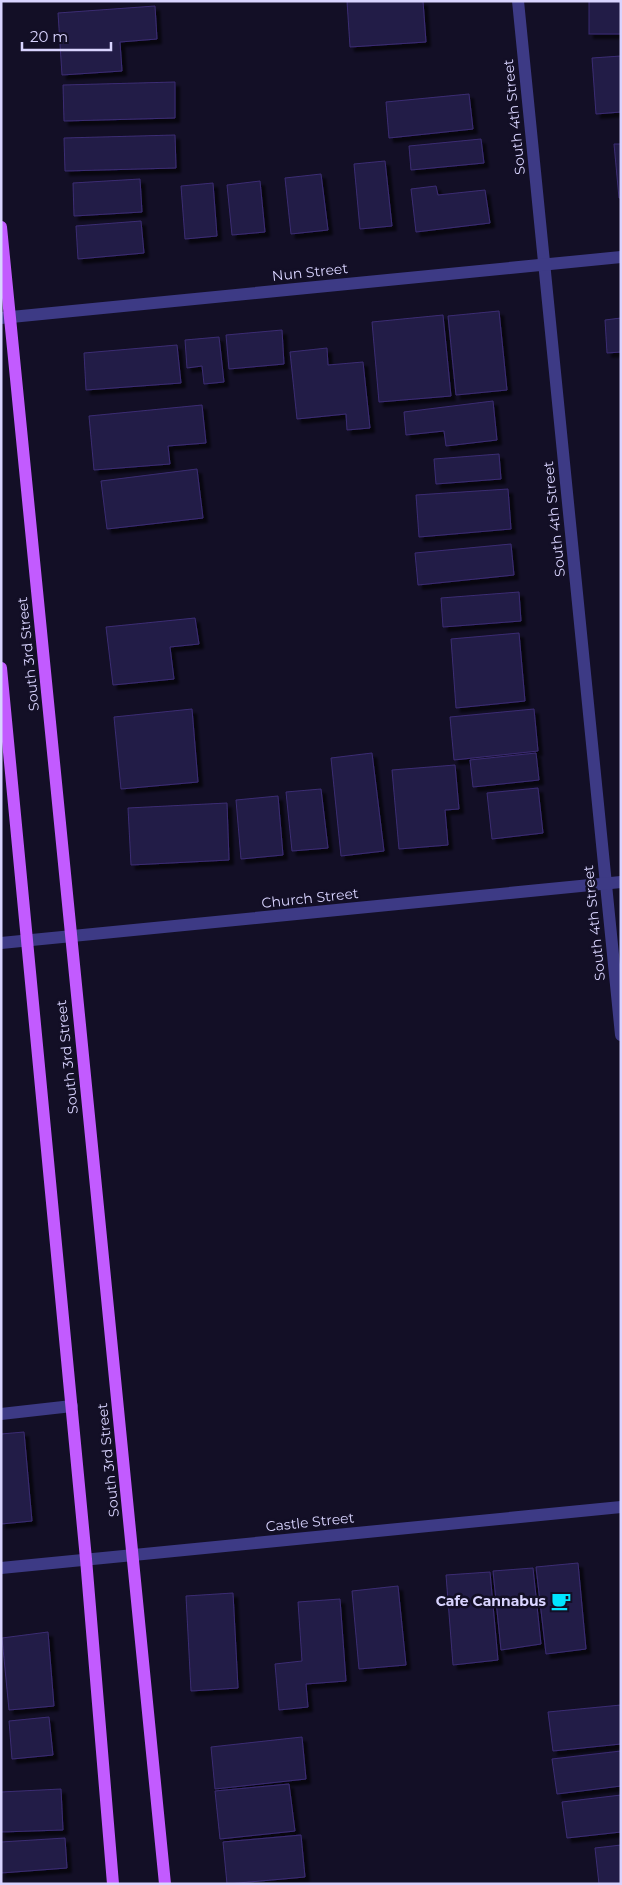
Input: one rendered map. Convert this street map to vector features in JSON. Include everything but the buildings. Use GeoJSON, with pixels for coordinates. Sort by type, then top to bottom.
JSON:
{"type":"FeatureCollection","features":[{"type":"Feature","properties":{"kind":"main road","name":"South 3rd Street"},"geometry":{"type":"LineString","coordinates":[[1,227],[6,317],[165,1884]]}},
{"type":"Feature","properties":{"kind":"main road","name":"South 3rd Street"},"geometry":{"type":"LineString","coordinates":[[1,668],[72,1406],[113,1884]]}},
{"type":"Feature","properties":{"kind":"street","name":"South 4th Street"},"geometry":{"type":"LineString","coordinates":[[518,1],[621,1035]]}},
{"type":"Feature","properties":{"kind":"street","name":"Nun Street"},"geometry":{"type":"LineString","coordinates":[[6,317],[621,256]]}},
{"type":"Feature","properties":{"kind":"street","name":"Church Street"},"geometry":{"type":"LineString","coordinates":[[1,943],[621,882]]}},
{"type":"Feature","properties":{"kind":"street"},"geometry":{"type":"LineString","coordinates":[[1,1414],[72,1406]]}},
{"type":"Feature","properties":{"kind":"street","name":"Castle Street"},"geometry":{"type":"LineString","coordinates":[[1,1568],[621,1507]]}},
{"type":"Feature","properties":{"kind":"place","name":"Cafe Cannabus"},"geometry":{"type":"Point","coordinates":[561,1601]}}]}
